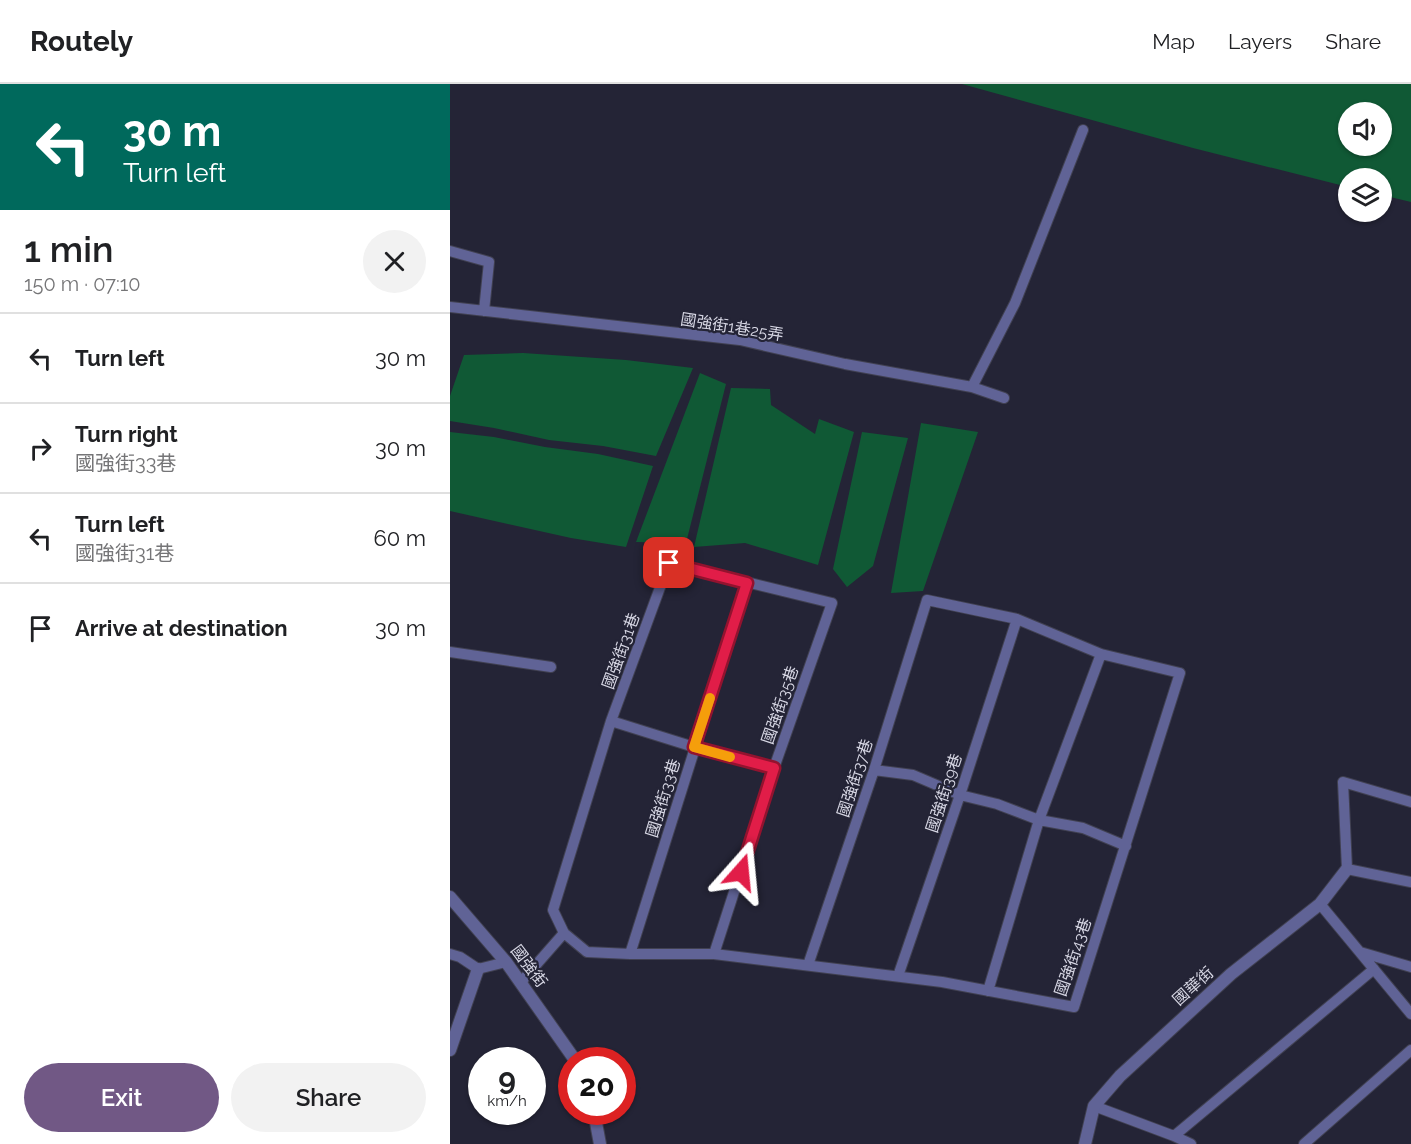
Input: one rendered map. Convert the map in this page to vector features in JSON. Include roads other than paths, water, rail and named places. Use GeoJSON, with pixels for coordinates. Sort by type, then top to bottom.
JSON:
{"type":"FeatureCollection","features":[{"type":"Feature","properties":{"kind":"street","name":"國華街"},"geometry":{"type":"LineString","coordinates":[[1085,1144],[1094,1106],[1119,1076],[1231,974],[1320,904],[1347,869]]}},
{"type":"Feature","properties":{"kind":"street","name":"國強街"},"geometry":{"type":"LineString","coordinates":[[450,897],[506,962],[566,1047]]}},
{"type":"Feature","properties":{"kind":"street"},"geometry":{"type":"LineString","coordinates":[[450,1050],[478,969]]}},
{"type":"Feature","properties":{"kind":"street"},"geometry":{"type":"LineString","coordinates":[[596,1125],[600,1144]]}},
{"type":"Feature","properties":{"kind":"lane"},"geometry":{"type":"LineString","coordinates":[[972,387],[1015,303],[1083,130]]}},
{"type":"Feature","properties":{"kind":"lane"},"geometry":{"type":"LineString","coordinates":[[450,251],[489,262],[484,311]]}},
{"type":"Feature","properties":{"kind":"lane","name":"國強街1巷25弄"},"geometry":{"type":"LineString","coordinates":[[450,307],[740,340],[845,364],[972,387],[1004,398]]}},
{"type":"Feature","properties":{"kind":"lane","name":"國強街31巷"},"geometry":{"type":"LineString","coordinates":[[553,910],[611,721],[669,563],[832,603]]}},
{"type":"Feature","properties":{"kind":"lane","name":"國強街33巷"},"geometry":{"type":"LineString","coordinates":[[630,954],[747,583]]}},
{"type":"Feature","properties":{"kind":"lane","name":"國強街43巷"},"geometry":{"type":"LineString","coordinates":[[553,910],[564,933],[587,952],[714,954],[942,982],[1074,1007],[1180,674],[1101,654],[1017,619],[927,600]]}},
{"type":"Feature","properties":{"kind":"lane","name":"國強街37巷"},"geometry":{"type":"LineString","coordinates":[[808,965],[874,770],[927,600]]}},
{"type":"Feature","properties":{"kind":"lane","name":"國強街35巷"},"geometry":{"type":"LineString","coordinates":[[714,954],[774,768],[832,603]]}},
{"type":"Feature","properties":{"kind":"lane","name":"國強街39巷"},"geometry":{"type":"LineString","coordinates":[[898,976],[1017,619]]}},
{"type":"Feature","properties":{"kind":"lane"},"geometry":{"type":"LineString","coordinates":[[450,652],[551,667]]}},
{"type":"Feature","properties":{"kind":"lane"},"geometry":{"type":"LineString","coordinates":[[987,991],[1039,820],[1101,654]]}},
{"type":"Feature","properties":{"kind":"lane"},"geometry":{"type":"LineString","coordinates":[[611,721],[694,747],[774,768]]}},
{"type":"Feature","properties":{"kind":"lane"},"geometry":{"type":"LineString","coordinates":[[874,770],[913,775],[960,795],[997,804],[1039,820],[1083,828],[1126,846]]}},
{"type":"Feature","properties":{"kind":"lane"},"geometry":{"type":"LineString","coordinates":[[1411,802],[1343,782],[1347,869],[1411,882]]}},
{"type":"Feature","properties":{"kind":"lane"},"geometry":{"type":"LineString","coordinates":[[1320,904],[1411,1014]]}},
{"type":"Feature","properties":{"kind":"lane"},"geometry":{"type":"LineString","coordinates":[[521,982],[564,933]]}},
{"type":"Feature","properties":{"kind":"lane"},"geometry":{"type":"LineString","coordinates":[[1360,952],[1411,967]]}},
{"type":"Feature","properties":{"kind":"lane"},"geometry":{"type":"LineString","coordinates":[[450,954],[460,957],[478,969],[506,962]]}},
{"type":"Feature","properties":{"kind":"lane"},"geometry":{"type":"LineString","coordinates":[[1174,1136],[1374,969]]}},
{"type":"Feature","properties":{"kind":"lane"},"geometry":{"type":"LineString","coordinates":[[1304,1144],[1411,1050]]}},
{"type":"Feature","properties":{"kind":"lane"},"geometry":{"type":"LineString","coordinates":[[1094,1106],[1191,1144]]}}]}
